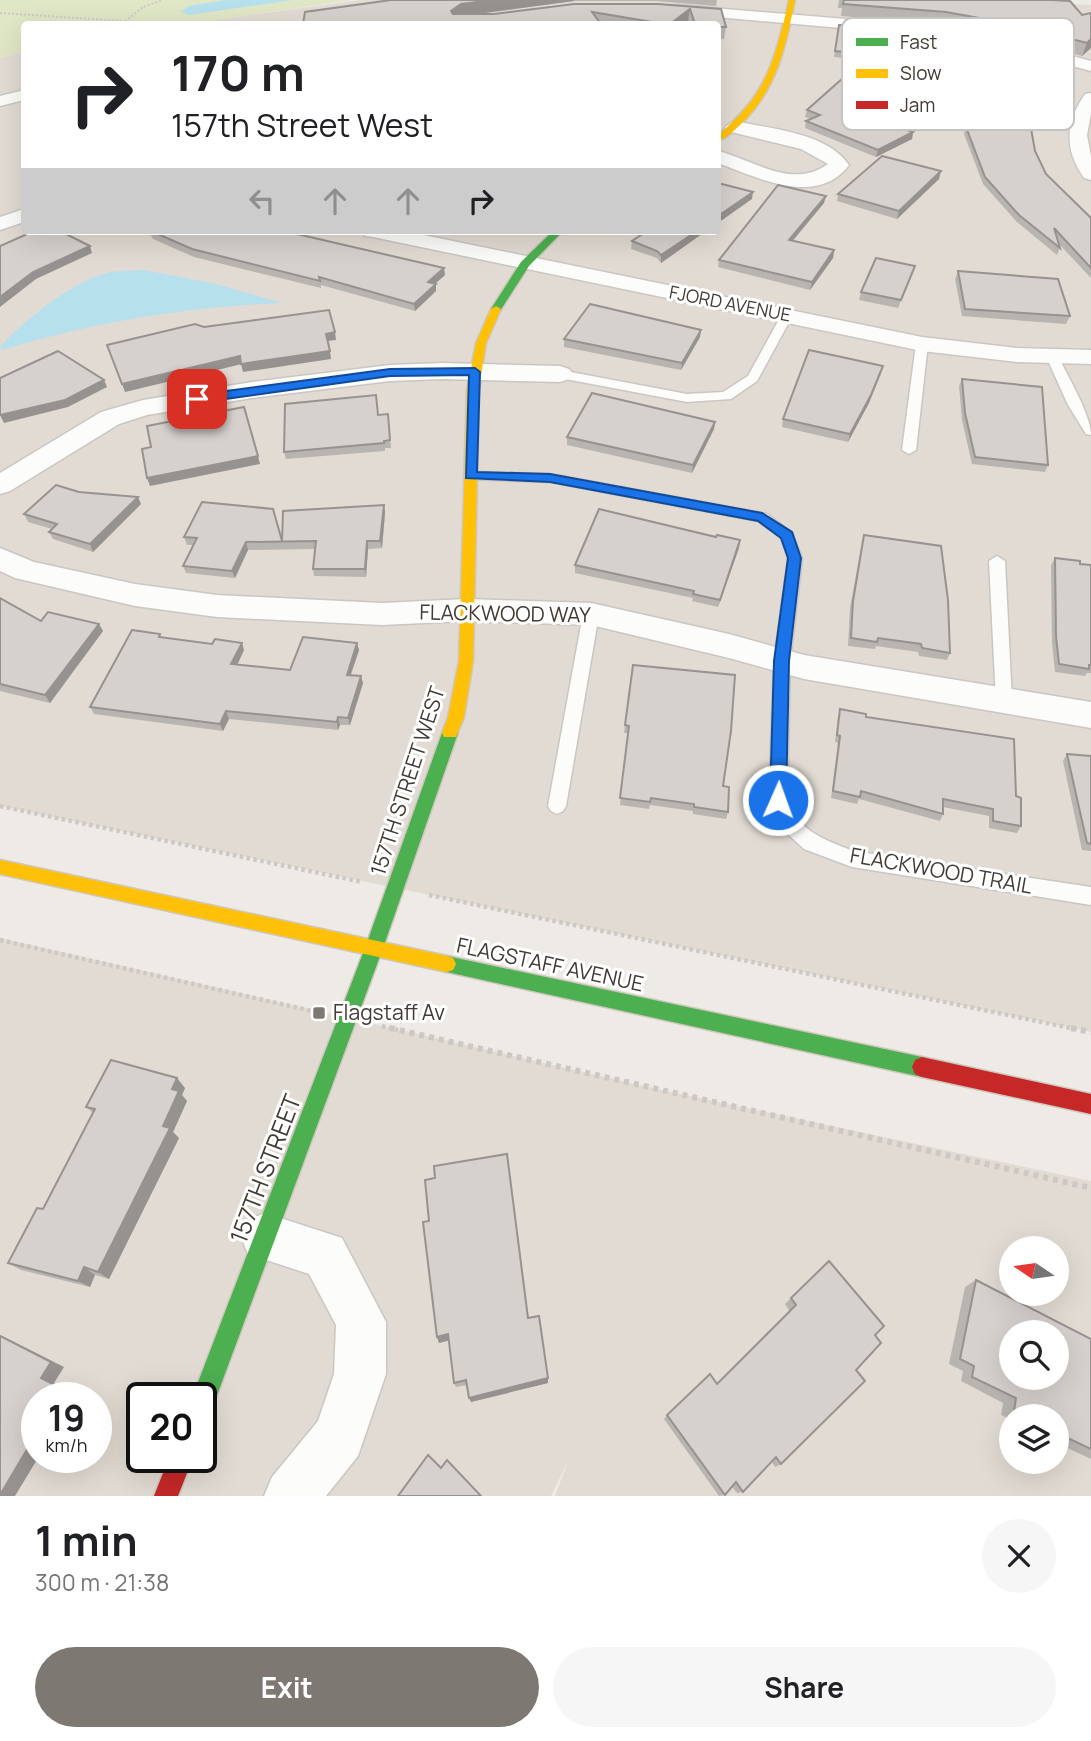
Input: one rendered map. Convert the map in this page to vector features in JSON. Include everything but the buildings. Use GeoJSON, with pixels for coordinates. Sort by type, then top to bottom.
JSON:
{"type":"FeatureCollection","features":[{"type":"Feature","properties":{"kind":"street"},"geometry":{"type":"LineString","coordinates":[[721,140],[758,106],[768,91],[775,76],[792,0]]}},
{"type":"Feature","properties":{"kind":"street"},"geometry":{"type":"LineString","coordinates":[[657,9],[842,24]]}},
{"type":"Feature","properties":{"kind":"street"},"geometry":{"type":"LineString","coordinates":[[1074,61],[1091,66]]}},
{"type":"Feature","properties":{"kind":"street"},"geometry":{"type":"LineString","coordinates":[[0,101],[21,96]]}},
{"type":"Feature","properties":{"kind":"street"},"geometry":{"type":"LineString","coordinates":[[1091,98],[1080,112],[1076,126],[1077,143],[1083,162],[1091,174]]}},
{"type":"Feature","properties":{"kind":"street"},"geometry":{"type":"LineString","coordinates":[[783,138],[836,159],[839,165],[821,179],[796,182],[721,140],[783,138]]}},
{"type":"Feature","properties":{"kind":"street"},"geometry":{"type":"LineString","coordinates":[[0,224],[21,216]]}},
{"type":"Feature","properties":{"kind":"street","name":"FJORD AVENUE"},"geometry":{"type":"LineString","coordinates":[[392,235],[787,315],[864,334],[1017,355],[1091,357]]}},
{"type":"Feature","properties":{"kind":"street","name":"157TH STREET WEST"},"geometry":{"type":"LineString","coordinates":[[374,948],[456,717],[465,670],[475,372],[481,340],[505,289],[525,263],[554,235]]}},
{"type":"Feature","properties":{"kind":"street"},"geometry":{"type":"LineString","coordinates":[[0,485],[110,418],[143,408],[252,390],[390,373],[559,374]]}},
{"type":"Feature","properties":{"kind":"street","name":"FLACKWOOD WAY"},"geometry":{"type":"LineString","coordinates":[[0,558],[26,571],[135,595],[217,606],[382,614],[467,610],[591,614],[804,667],[1091,715]]}},
{"type":"Feature","properties":{"kind":"street","name":"FLAGSTAFF AVENUE"},"geometry":{"type":"LineString","coordinates":[[0,867],[1091,1104]]}},
{"type":"Feature","properties":{"kind":"street","name":"157TH STREET"},"geometry":{"type":"LineString","coordinates":[[210,1382],[374,948]]}},
{"type":"Feature","properties":{"kind":"street"},"geometry":{"type":"LineString","coordinates":[[265,1237],[326,1255],[361,1322],[360,1374],[339,1437],[291,1496]]}},
{"type":"Feature","properties":{"kind":"street"},"geometry":{"type":"LineString","coordinates":[[166,1496],[175,1473]]}},
{"type":"Feature","properties":{"kind":"lane"},"geometry":{"type":"LineString","coordinates":[[559,374],[687,398],[726,396],[753,378],[787,315]]}},
{"type":"Feature","properties":{"kind":"lane"},"geometry":{"type":"LineString","coordinates":[[909,450],[922,344]]}},
{"type":"Feature","properties":{"kind":"lane"},"geometry":{"type":"LineString","coordinates":[[1052,356],[1074,405],[1091,431]]}},
{"type":"Feature","properties":{"kind":"lane","name":"FLACKWOOD TRAIL"},"geometry":{"type":"LineString","coordinates":[[471,476],[550,478],[762,517],[787,536],[794,558],[782,661],[778,800],[786,821],[811,843],[852,859],[1091,896]]}},
{"type":"Feature","properties":{"kind":"lane"},"geometry":{"type":"LineString","coordinates":[[997,561],[1004,701]]}},
{"type":"Feature","properties":{"kind":"lane"},"geometry":{"type":"LineString","coordinates":[[557,806],[591,614]]}},
{"type":"Feature","properties":{"kind":"path"},"geometry":{"type":"LineString","coordinates":[[126,21],[143,7],[163,0]]}},
{"type":"Feature","properties":{"kind":"path"},"geometry":{"type":"LineString","coordinates":[[0,13],[98,21]]}},
{"type":"Feature","properties":{"kind":"path"},"geometry":{"type":"LineString","coordinates":[[0,806],[340,878]]}},
{"type":"Feature","properties":{"kind":"path"},"geometry":{"type":"LineString","coordinates":[[449,899],[1091,1032]]}},
{"type":"Feature","properties":{"kind":"path"},"geometry":{"type":"LineString","coordinates":[[0,940],[289,1007]]}},
{"type":"Feature","properties":{"kind":"path"},"geometry":{"type":"LineString","coordinates":[[403,1031],[1091,1188]]}},
{"type":"Feature","properties":{"kind":"shaded area"},"geometry":{"type":"Polygon","coordinates":[[[361,0],[1062,0],[1052,3],[1091,5],[1091,1032],[0,806],[0,58],[21,53],[21,235],[721,235],[721,21],[207,21],[361,0]]]}},
{"type":"Feature","properties":{"kind":"shaded area"},"geometry":{"type":"Polygon","coordinates":[[[0,938],[662,1090],[1091,1181],[1091,1496],[555,1496],[568,1461],[551,1496],[0,1496],[0,938]]]}},
{"type":"Feature","properties":{"kind":"green space"},"geometry":{"type":"Polygon","coordinates":[[[0,0],[351,0],[211,21],[21,21],[21,53],[0,58],[0,0]]]}},
{"type":"Feature","properties":{"kind":"water"},"geometry":{"type":"Polygon","coordinates":[[[225,0],[293,0],[189,15],[181,12],[189,6],[225,0]]]}},
{"type":"Feature","properties":{"kind":"water"},"geometry":{"type":"Polygon","coordinates":[[[144,270],[216,284],[282,303],[176,312],[72,331],[3,350],[0,347],[23,324],[81,283],[111,272],[144,270]]]}},
{"type":"Feature","properties":{"kind":"traffic: fast"},"geometry":{"type":"LineString","coordinates":[[496,309],[525,264],[554,235]]}},
{"type":"Feature","properties":{"kind":"traffic: fast"},"geometry":{"type":"LineString","coordinates":[[210,1382],[374,948],[450,733]]}},
{"type":"Feature","properties":{"kind":"traffic: fast"},"geometry":{"type":"LineString","coordinates":[[447,964],[922,1067]]}},
{"type":"Feature","properties":{"kind":"traffic: slow"},"geometry":{"type":"LineString","coordinates":[[721,136],[752,108],[771,78],[792,0]]}},
{"type":"Feature","properties":{"kind":"traffic: slow"},"geometry":{"type":"LineString","coordinates":[[450,733],[456,717],[466,661],[473,389],[481,343],[496,309]]}},
{"type":"Feature","properties":{"kind":"traffic: slow"},"geometry":{"type":"LineString","coordinates":[[0,867],[447,964]]}},
{"type":"Feature","properties":{"kind":"traffic: jam"},"geometry":{"type":"LineString","coordinates":[[922,1067],[1091,1104]]}},
{"type":"Feature","properties":{"kind":"traffic: jam"},"geometry":{"type":"LineString","coordinates":[[166,1496],[175,1473]]}},
{"type":"Feature","properties":{"kind":"place","name":"Flagstaff Av"},"geometry":{"type":"Point","coordinates":[319,1013]}},
{"type":"Feature","properties":{"kind":"route"},"geometry":{"type":"LineString","coordinates":[[197,399],[390,373],[475,372],[471,476],[550,478],[709,505],[762,517],[787,536],[794,558],[782,661],[778,800]]}}]}
